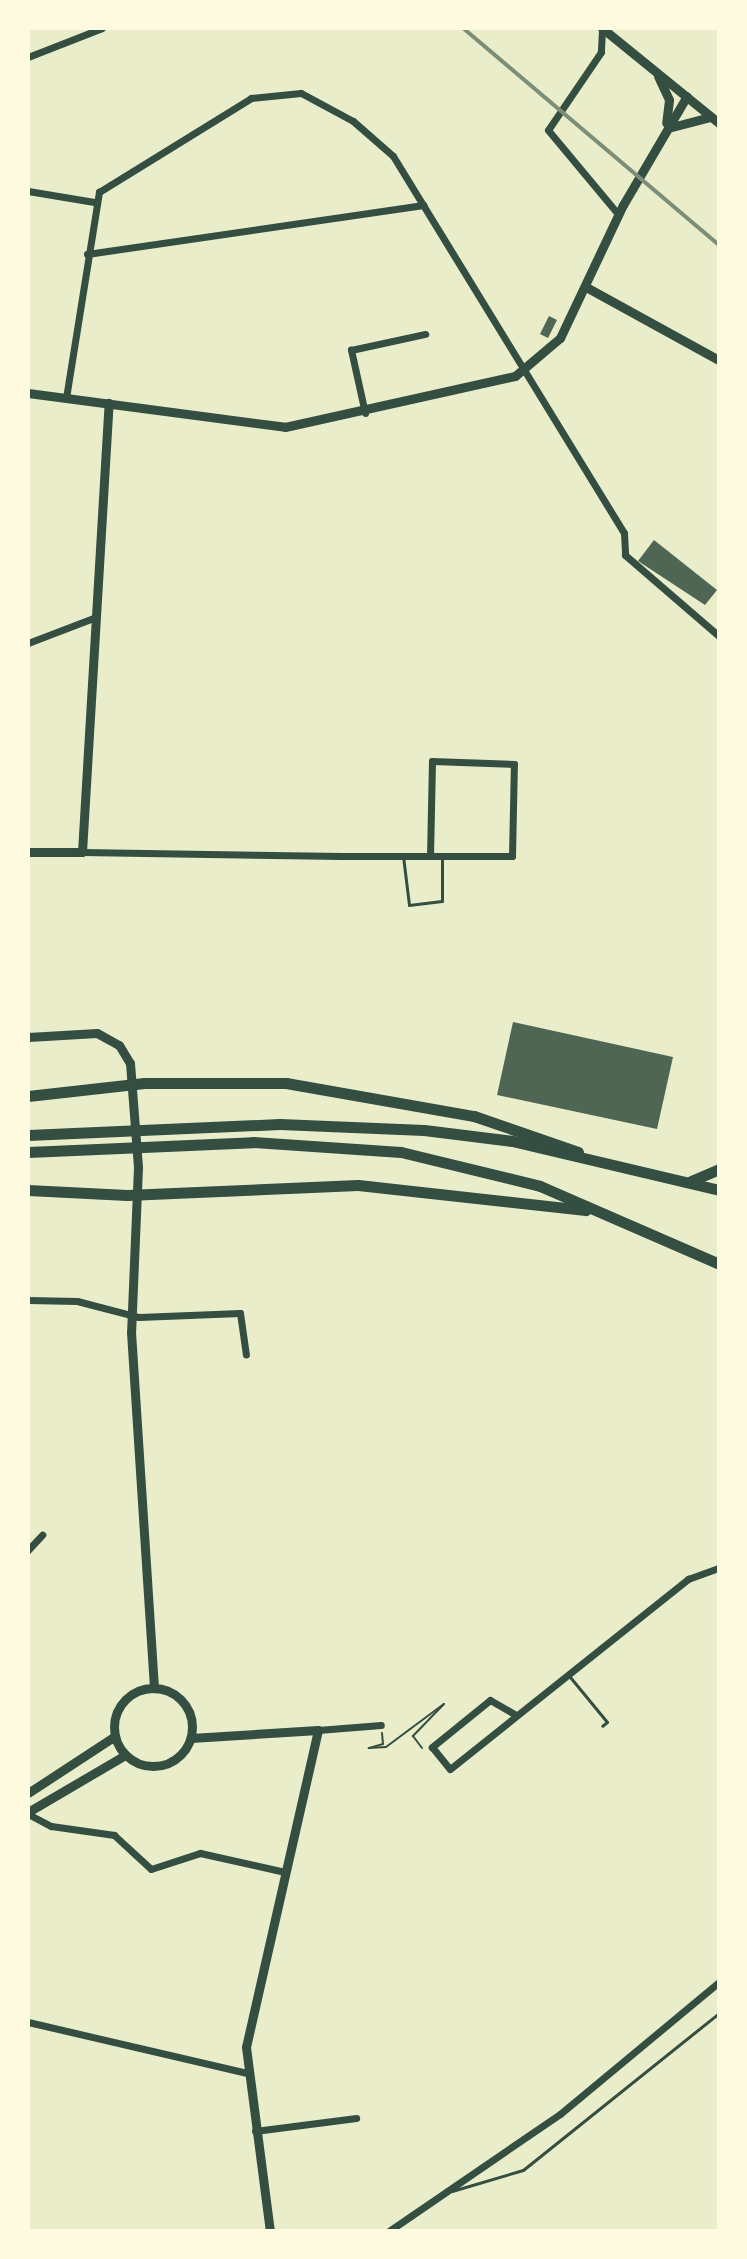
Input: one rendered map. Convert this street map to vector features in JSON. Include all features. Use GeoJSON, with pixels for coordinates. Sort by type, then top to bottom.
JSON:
{"type":"FeatureCollection","features":[{"type":"Feature","properties":{"kind":"main road"},"geometry":{"type":"LineString","coordinates":[[28,1096],[133,1084],[258,1081],[383,1096],[517,1126],[585,1156]]}},
{"type":"Feature","properties":{"kind":"main road"},"geometry":{"type":"LineString","coordinates":[[28,1135],[333,1124],[454,1133],[585,1156],[719,1190]]}},
{"type":"Feature","properties":{"kind":"main road"},"geometry":{"type":"LineString","coordinates":[[28,1152],[229,1142],[357,1146],[500,1173],[614,1216],[719,1264]]}},
{"type":"Feature","properties":{"kind":"main road"},"geometry":{"type":"LineString","coordinates":[[690,1181],[719,1169]]}},
{"type":"Feature","properties":{"kind":"main road"},"geometry":{"type":"LineString","coordinates":[[28,1190],[138,1194],[290,1183],[411,1187],[614,1216]]}},
{"type":"Feature","properties":{"kind":"street"},"geometry":{"type":"LineString","coordinates":[[28,57],[102,28]]}},
{"type":"Feature","properties":{"kind":"street"},"geometry":{"type":"LineString","coordinates":[[621,210],[549,135],[550,121],[596,60],[602,28],[716,120]]}},
{"type":"Feature","properties":{"kind":"street"},"geometry":{"type":"LineString","coordinates":[[652,69],[668,95],[673,118]]}},
{"type":"Feature","properties":{"kind":"street"},"geometry":{"type":"LineString","coordinates":[[66,398],[94,202],[101,190],[251,98],[283,90],[313,98],[374,137],[423,205],[521,372],[624,533],[625,555],[719,636]]}},
{"type":"Feature","properties":{"kind":"street"},"geometry":{"type":"LineString","coordinates":[[28,393],[280,427],[365,413],[521,372],[556,344],[621,210],[687,96]]}},
{"type":"Feature","properties":{"kind":"street"},"geometry":{"type":"LineString","coordinates":[[673,118],[716,120]]}},
{"type":"Feature","properties":{"kind":"street"},"geometry":{"type":"LineString","coordinates":[[28,191],[94,202]]}},
{"type":"Feature","properties":{"kind":"street"},"geometry":{"type":"LineString","coordinates":[[87,254],[423,205]]}},
{"type":"Feature","properties":{"kind":"street"},"geometry":{"type":"LineString","coordinates":[[586,287],[719,360]]}},
{"type":"Feature","properties":{"kind":"street"},"geometry":{"type":"LineString","coordinates":[[365,413],[351,350],[425,334]]}},
{"type":"Feature","properties":{"kind":"street"},"geometry":{"type":"LineString","coordinates":[[82,852],[93,618],[109,403]]}},
{"type":"Feature","properties":{"kind":"street"},"geometry":{"type":"LineString","coordinates":[[28,643],[93,618]]}},
{"type":"Feature","properties":{"kind":"street"},"geometry":{"type":"LineString","coordinates":[[28,852],[403,856],[430,856],[512,856],[514,764],[432,761],[430,856]]}},
{"type":"Feature","properties":{"kind":"street"},"geometry":{"type":"LineString","coordinates":[[28,1037],[105,1035],[125,1052],[133,1084],[138,1194],[131,1316],[154,1688]]}},
{"type":"Feature","properties":{"kind":"street"},"geometry":{"type":"LineString","coordinates":[[28,1300],[94,1303],[131,1316],[240,1313],[246,1355]]}},
{"type":"Feature","properties":{"kind":"street"},"geometry":{"type":"LineString","coordinates":[[28,1550],[42,1535]]}},
{"type":"Feature","properties":{"kind":"street"},"geometry":{"type":"LineString","coordinates":[[516,1715],[490,1700],[432,1747],[450,1769],[691,1577],[719,1568]]}},
{"type":"Feature","properties":{"kind":"street"},"geometry":{"type":"LineString","coordinates":[[28,1793],[115,1736],[125,1700],[154,1688],[186,1704],[191,1738]]}},
{"type":"Feature","properties":{"kind":"street"},"geometry":{"type":"LineString","coordinates":[[115,1736],[125,1755],[163,1766],[191,1738],[381,1725]]}},
{"type":"Feature","properties":{"kind":"street"},"geometry":{"type":"LineString","coordinates":[[270,2231],[248,2073],[250,2017],[318,1730]]}},
{"type":"Feature","properties":{"kind":"street"},"geometry":{"type":"LineString","coordinates":[[125,1755],[28,1813],[51,1826],[114,1835],[151,1869],[200,1853],[285,1872]]}},
{"type":"Feature","properties":{"kind":"street"},"geometry":{"type":"LineString","coordinates":[[389,2231],[452,2191],[567,2109],[719,1982]]}},
{"type":"Feature","properties":{"kind":"street"},"geometry":{"type":"LineString","coordinates":[[28,2022],[248,2073]]}},
{"type":"Feature","properties":{"kind":"street"},"geometry":{"type":"LineString","coordinates":[[255,2131],[356,2118]]}},
{"type":"Feature","properties":{"kind":"lane"},"geometry":{"type":"LineString","coordinates":[[403,856],[405,903],[434,905],[442,901],[442,856]]}},
{"type":"Feature","properties":{"kind":"lane"},"geometry":{"type":"LineString","coordinates":[[567,1674],[607,1722],[602,1726]]}},
{"type":"Feature","properties":{"kind":"lane"},"geometry":{"type":"LineString","coordinates":[[452,2191],[523,2170],[719,2013]]}},
{"type":"Feature","properties":{"kind":"path"},"geometry":{"type":"LineString","coordinates":[[381,1725],[383,1744],[369,1748],[386,1747],[444,1704],[413,1736],[425,1752],[432,1747]]}},
{"type":"Feature","properties":{"kind":"building"},"geometry":{"type":"Polygon","coordinates":[[[549,316],[557,320],[548,338],[540,334],[549,316]]]}},
{"type":"Feature","properties":{"kind":"building"},"geometry":{"type":"Polygon","coordinates":[[[654,540],[717,590],[705,605],[638,561],[654,540]]]}},
{"type":"Feature","properties":{"kind":"building"},"geometry":{"type":"Polygon","coordinates":[[[513,1022],[673,1057],[657,1129],[497,1095],[513,1022]]]}},
{"type":"Feature","properties":{"kind":"railway"},"geometry":{"type":"LineString","coordinates":[[463,28],[719,245]]}}]}
